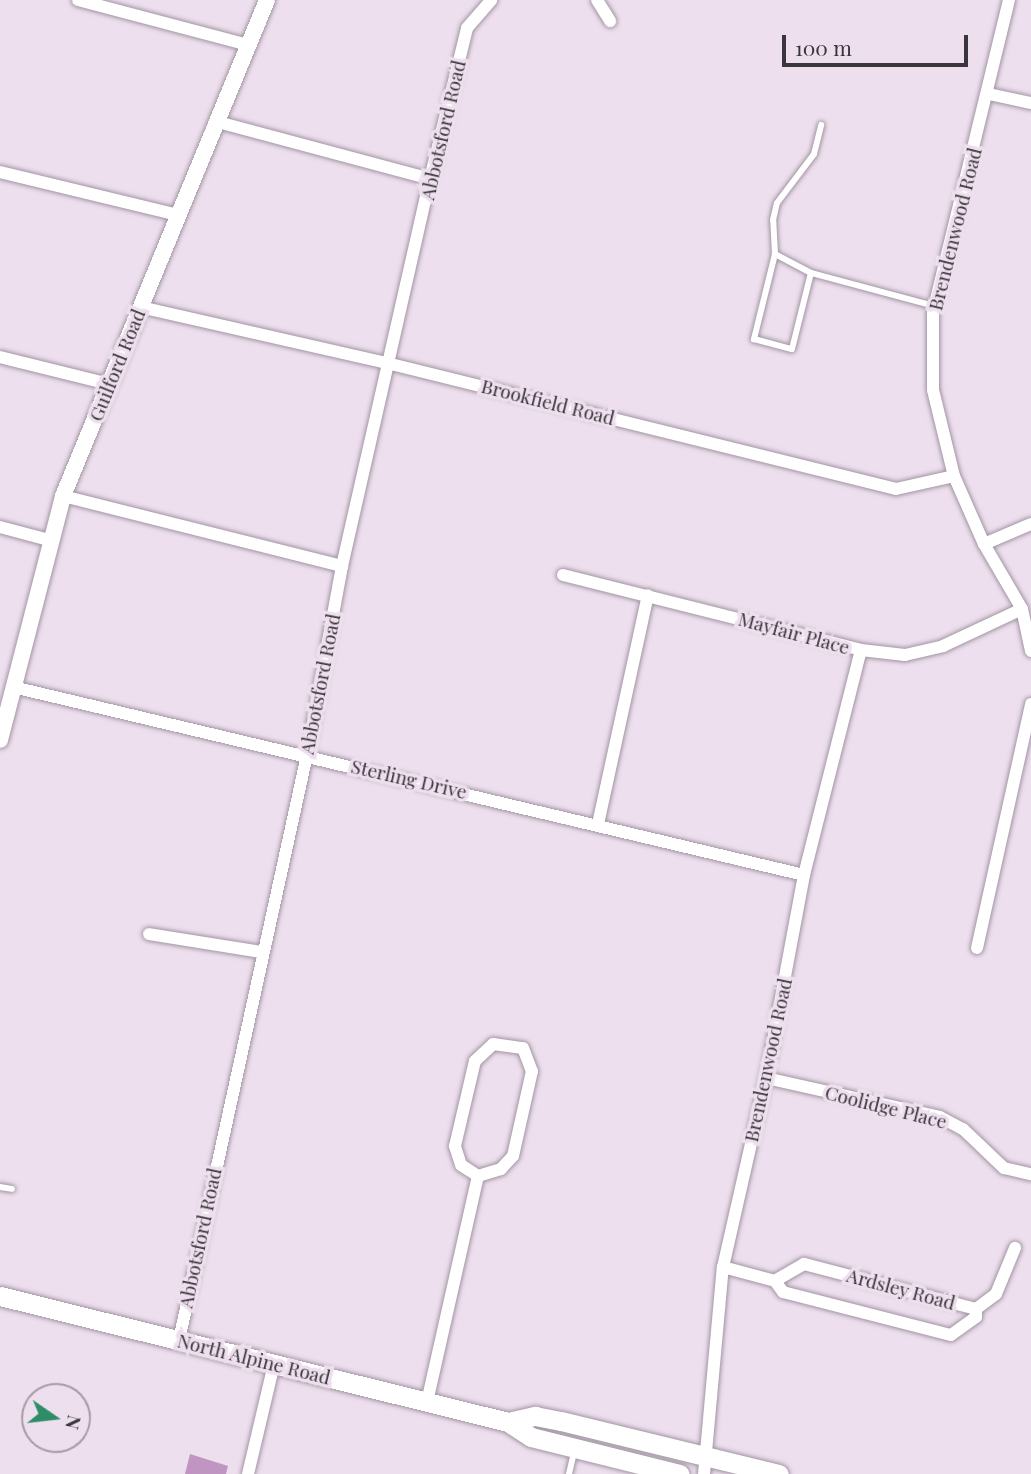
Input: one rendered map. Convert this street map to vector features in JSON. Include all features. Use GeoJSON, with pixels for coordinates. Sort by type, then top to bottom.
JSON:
{"type":"FeatureCollection","features":[{"type":"Feature","properties":{"kind":"main road","name":"North Alpine Road"},"geometry":{"type":"LineString","coordinates":[[0,1296],[508,1422],[531,1437],[680,1474]]}},
{"type":"Feature","properties":{"kind":"main road","name":"North Alpine Road"},"geometry":{"type":"LineString","coordinates":[[508,1422],[535,1416],[704,1465],[779,1474]]}},
{"type":"Feature","properties":{"kind":"street"},"geometry":{"type":"LineString","coordinates":[[78,0],[248,46]]}},
{"type":"Feature","properties":{"kind":"street","name":"Guilford Road"},"geometry":{"type":"LineString","coordinates":[[0,740],[48,540],[63,496],[267,0]]}},
{"type":"Feature","properties":{"kind":"street","name":"Abbotsford Road"},"geometry":{"type":"LineString","coordinates":[[179,1340],[307,755],[342,566],[391,364],[430,179],[467,29],[491,0]]}},
{"type":"Feature","properties":{"kind":"street"},"geometry":{"type":"LineString","coordinates":[[597,0],[610,22]]}},
{"type":"Feature","properties":{"kind":"street","name":"Brendenwood Road"},"geometry":{"type":"LineString","coordinates":[[1009,0],[989,94],[934,306],[933,390],[954,476],[984,544],[1022,609],[1031,651]]}},
{"type":"Feature","properties":{"kind":"street"},"geometry":{"type":"LineString","coordinates":[[989,94],[1031,103]]}},
{"type":"Feature","properties":{"kind":"street"},"geometry":{"type":"LineString","coordinates":[[218,122],[430,179]]}},
{"type":"Feature","properties":{"kind":"street"},"geometry":{"type":"LineString","coordinates":[[0,172],[178,215]]}},
{"type":"Feature","properties":{"kind":"street","name":"Brookfield Road"},"geometry":{"type":"LineString","coordinates":[[140,307],[391,364],[896,488],[954,476]]}},
{"type":"Feature","properties":{"kind":"street"},"geometry":{"type":"LineString","coordinates":[[0,358],[109,384]]}},
{"type":"Feature","properties":{"kind":"street"},"geometry":{"type":"LineString","coordinates":[[63,496],[342,566]]}},
{"type":"Feature","properties":{"kind":"street"},"geometry":{"type":"LineString","coordinates":[[984,544],[1031,524]]}},
{"type":"Feature","properties":{"kind":"street"},"geometry":{"type":"LineString","coordinates":[[0,527],[48,540]]}},
{"type":"Feature","properties":{"kind":"street","name":"Mayfair Place"},"geometry":{"type":"LineString","coordinates":[[563,575],[861,650],[905,655],[943,646],[1022,609]]}},
{"type":"Feature","properties":{"kind":"street"},"geometry":{"type":"LineString","coordinates":[[598,824],[648,595]]}},
{"type":"Feature","properties":{"kind":"street","name":"Brendenwood Road"},"geometry":{"type":"LineString","coordinates":[[704,1465],[723,1267],[766,1079],[804,875],[861,650]]}},
{"type":"Feature","properties":{"kind":"street","name":"Sterling Drive"},"geometry":{"type":"LineString","coordinates":[[13,687],[804,875]]}},
{"type":"Feature","properties":{"kind":"street"},"geometry":{"type":"LineString","coordinates":[[977,948],[1029,733],[1031,704]]}},
{"type":"Feature","properties":{"kind":"street"},"geometry":{"type":"LineString","coordinates":[[149,934],[262,952]]}},
{"type":"Feature","properties":{"kind":"street"},"geometry":{"type":"LineString","coordinates":[[493,1044],[515,1044],[528,1054],[532,1072],[513,1156],[501,1169],[478,1176],[461,1165],[455,1146],[475,1061],[493,1044]]}},
{"type":"Feature","properties":{"kind":"street","name":"Coolidge Place"},"geometry":{"type":"LineString","coordinates":[[766,1079],[940,1117],[962,1129],[1004,1168],[1031,1174]]}},
{"type":"Feature","properties":{"kind":"street"},"geometry":{"type":"LineString","coordinates":[[427,1402],[478,1176]]}},
{"type":"Feature","properties":{"kind":"street"},"geometry":{"type":"LineString","coordinates":[[976,1309],[996,1294],[1015,1248]]}},
{"type":"Feature","properties":{"kind":"street","name":"Ardsley Road"},"geometry":{"type":"LineString","coordinates":[[723,1267],[775,1281],[783,1292],[951,1335],[976,1317],[976,1309],[804,1264],[775,1281]]}},
{"type":"Feature","properties":{"kind":"street"},"geometry":{"type":"LineString","coordinates":[[248,1474],[274,1364]]}},
{"type":"Feature","properties":{"kind":"lane"},"geometry":{"type":"LineString","coordinates":[[811,273],[792,349],[754,339],[775,254],[773,220],[777,203],[814,154],[821,125]]}},
{"type":"Feature","properties":{"kind":"lane"},"geometry":{"type":"LineString","coordinates":[[775,254],[811,273],[934,306]]}},
{"type":"Feature","properties":{"kind":"lane"},"geometry":{"type":"LineString","coordinates":[[0,1187],[12,1189]]}},
{"type":"Feature","properties":{"kind":"lane"},"geometry":{"type":"LineString","coordinates":[[569,1474],[575,1448]]}},
{"type":"Feature","properties":{"kind":"shaded area"},"geometry":{"type":"Polygon","coordinates":[[[190,1454],[228,1466],[226,1474],[185,1474],[190,1454]]]}}]}
